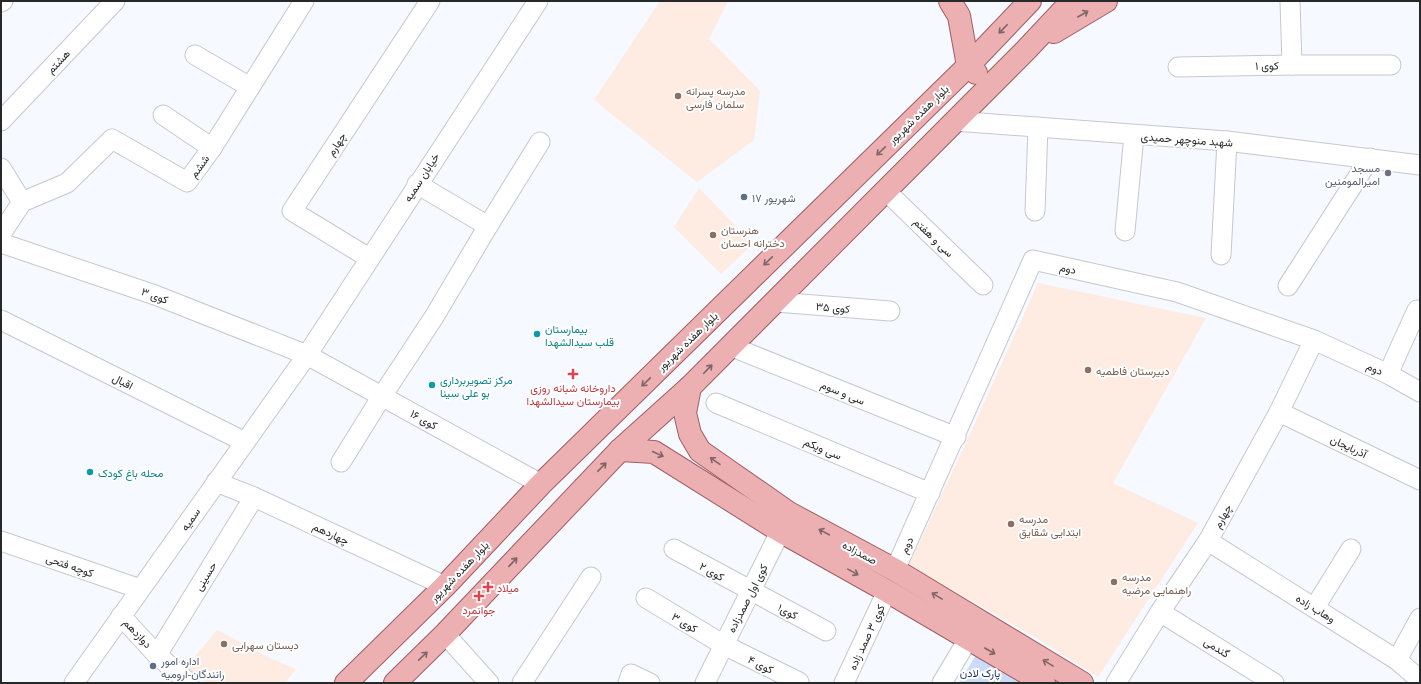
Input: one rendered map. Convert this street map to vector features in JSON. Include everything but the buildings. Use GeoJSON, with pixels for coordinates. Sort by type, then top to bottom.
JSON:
{"type":"FeatureCollection","features":[{"type":"Feature","properties":{"kind":"main road"},"geometry":{"type":"LineString","coordinates":[[950,1],[959,16],[968,66],[989,85]]}},
{"type":"Feature","properties":{"kind":"main road","name":"بلوار هفده شهریور"},"geometry":{"type":"LineString","coordinates":[[346,683],[445,586],[541,484],[968,66],[1030,1]]}},
{"type":"Feature","properties":{"kind":"main road"},"geometry":{"type":"LineString","coordinates":[[395,683],[445,634],[620,450],[690,388],[989,85],[1026,50],[1072,1]]}},
{"type":"Feature","properties":{"kind":"main road"},"geometry":{"type":"LineString","coordinates":[[1026,50],[1106,1]]}},
{"type":"Feature","properties":{"kind":"main road","name":"صمدزاده"},"geometry":{"type":"LineString","coordinates":[[690,388],[685,413],[690,434],[700,451],[785,522],[887,591],[974,630],[1082,683]]}},
{"type":"Feature","properties":{"kind":"main road","name":"صمدزاده"},"geometry":{"type":"LineString","coordinates":[[620,450],[654,452],[785,522],[895,570],[1044,683]]}},
{"type":"Feature","properties":{"kind":"main road"},"geometry":{"type":"LineString","coordinates":[[887,591],[895,570]]}},
{"type":"Feature","properties":{"kind":"street","name":"هشتم"},"geometry":{"type":"LineString","coordinates":[[1,121],[115,1]]}},
{"type":"Feature","properties":{"kind":"street","name":"ششم"},"geometry":{"type":"LineString","coordinates":[[22,202],[67,183],[112,138],[187,182],[212,148],[304,1]]}},
{"type":"Feature","properties":{"kind":"street","name":"چهارم"},"geometry":{"type":"LineString","coordinates":[[369,258],[292,211],[430,1]]}},
{"type":"Feature","properties":{"kind":"street","name":"خیابان سمیه"},"geometry":{"type":"LineString","coordinates":[[307,355],[417,184],[538,1]]}},
{"type":"Feature","properties":{"kind":"street","name":"کوی ۱"},"geometry":{"type":"LineString","coordinates":[[1178,67],[1292,65],[1290,1]]}},
{"type":"Feature","properties":{"kind":"street"},"geometry":{"type":"LineString","coordinates":[[195,55],[250,87]]}},
{"type":"Feature","properties":{"kind":"street"},"geometry":{"type":"LineString","coordinates":[[1292,65],[1391,65]]}},
{"type":"Feature","properties":{"kind":"street"},"geometry":{"type":"LineString","coordinates":[[163,115],[212,148]]}},
{"type":"Feature","properties":{"kind":"street","name":"شهبد منوچهر حمیدی"},"geometry":{"type":"LineString","coordinates":[[954,121],[1227,141],[1420,165]]}},
{"type":"Feature","properties":{"kind":"street"},"geometry":{"type":"LineString","coordinates":[[1035,211],[1038,127]]}},
{"type":"Feature","properties":{"kind":"street"},"geometry":{"type":"LineString","coordinates":[[1125,231],[1134,135]]}},
{"type":"Feature","properties":{"kind":"street"},"geometry":{"type":"LineString","coordinates":[[1221,255],[1227,141]]}},
{"type":"Feature","properties":{"kind":"street"},"geometry":{"type":"LineString","coordinates":[[341,462],[434,316],[540,142]]}},
{"type":"Feature","properties":{"kind":"street"},"geometry":{"type":"LineString","coordinates":[[1288,286],[1370,158]]}},
{"type":"Feature","properties":{"kind":"street"},"geometry":{"type":"LineString","coordinates":[[1,168],[22,202],[1,234]]}},
{"type":"Feature","properties":{"kind":"street"},"geometry":{"type":"LineString","coordinates":[[417,184],[488,226]]}},
{"type":"Feature","properties":{"kind":"street","name":"سی و هفتم"},"geometry":{"type":"LineString","coordinates":[[885,190],[983,285]]}},
{"type":"Feature","properties":{"kind":"street","name":"کوی ۳"},"geometry":{"type":"LineString","coordinates":[[1,243],[155,294],[307,355]]}},
{"type":"Feature","properties":{"kind":"street","name":"دوم"},"geometry":{"type":"LineString","coordinates":[[895,570],[956,437],[1033,260],[1177,292],[1314,340],[1388,374],[1420,392]]}},
{"type":"Feature","properties":{"kind":"street","name":"کوی ۳۵"},"geometry":{"type":"LineString","coordinates":[[776,302],[890,311]]}},
{"type":"Feature","properties":{"kind":"street"},"geometry":{"type":"LineString","coordinates":[[1388,374],[1417,310]]}},
{"type":"Feature","properties":{"kind":"street","name":"اقبال"},"geometry":{"type":"LineString","coordinates":[[1,320],[244,442]]}},
{"type":"Feature","properties":{"kind":"street","name":"چهارم"},"geometry":{"type":"LineString","coordinates":[[1116,683],[1160,612],[1208,541],[1279,412],[1314,340]]}},
{"type":"Feature","properties":{"kind":"street","name":"سی و سوم"},"geometry":{"type":"LineString","coordinates":[[730,346],[956,437]]}},
{"type":"Feature","properties":{"kind":"street","name":"کوی ۱۶"},"geometry":{"type":"LineString","coordinates":[[307,355],[541,484]]}},
{"type":"Feature","properties":{"kind":"street","name":"سمیه"},"geometry":{"type":"LineString","coordinates":[[74,683],[307,355]]}},
{"type":"Feature","properties":{"kind":"street","name":"سی ویکم"},"geometry":{"type":"LineString","coordinates":[[716,403],[930,493]]}},
{"type":"Feature","properties":{"kind":"street","name":"آذربایجان"},"geometry":{"type":"LineString","coordinates":[[1279,412],[1420,480]]}},
{"type":"Feature","properties":{"kind":"street","name":"چهاردهم"},"geometry":{"type":"LineString","coordinates":[[216,482],[254,497],[445,586]]}},
{"type":"Feature","properties":{"kind":"street","name":"حسینی"},"geometry":{"type":"LineString","coordinates":[[158,655],[254,497]]}},
{"type":"Feature","properties":{"kind":"street","name":"کوی اول صمدزاده"},"geometry":{"type":"LineString","coordinates":[[704,683],[785,522]]}},
{"type":"Feature","properties":{"kind":"street","name":"کوچه فتحی"},"geometry":{"type":"LineString","coordinates":[[1,541],[140,590]]}},
{"type":"Feature","properties":{"kind":"street","name":"وهاب زاده"},"geometry":{"type":"LineString","coordinates":[[1208,541],[1397,660],[1420,680]]}},
{"type":"Feature","properties":{"kind":"street"},"geometry":{"type":"LineString","coordinates":[[1315,607],[1351,549]]}},
{"type":"Feature","properties":{"kind":"street","name":"کوی ۲"},"geometry":{"type":"LineString","coordinates":[[674,550],[750,592]]}},
{"type":"Feature","properties":{"kind":"street"},"geometry":{"type":"LineString","coordinates":[[523,683],[591,578]]}},
{"type":"Feature","properties":{"kind":"street","name":"کوی ۳ صمد زاده"},"geometry":{"type":"LineString","coordinates":[[844,683],[887,591]]}},
{"type":"Feature","properties":{"kind":"street","name":"کوی۱"},"geometry":{"type":"LineString","coordinates":[[750,592],[826,631]]}},
{"type":"Feature","properties":{"kind":"street","name":"کوی ۳"},"geometry":{"type":"LineString","coordinates":[[646,598],[724,645]]}},
{"type":"Feature","properties":{"kind":"street","name":"گندمی"},"geometry":{"type":"LineString","coordinates":[[1160,612],[1274,683]]}},
{"type":"Feature","properties":{"kind":"street","name":"دوازدهم"},"geometry":{"type":"LineString","coordinates":[[121,616],[158,655],[190,683]]}},
{"type":"Feature","properties":{"kind":"street"},"geometry":{"type":"LineString","coordinates":[[1397,660],[1420,618]]}},
{"type":"Feature","properties":{"kind":"street"},"geometry":{"type":"LineString","coordinates":[[942,683],[974,630]]}},
{"type":"Feature","properties":{"kind":"street"},"geometry":{"type":"LineString","coordinates":[[445,634],[489,683]]}},
{"type":"Feature","properties":{"kind":"street","name":"کوی ۴"},"geometry":{"type":"LineString","coordinates":[[724,645],[798,682]]}},
{"type":"Feature","properties":{"kind":"street"},"geometry":{"type":"LineString","coordinates":[[630,679],[650,683]]}},
{"type":"Feature","properties":{"kind":"shaded area","name":"مدرسه پسرانه سلمان فارسی"},"geometry":{"type":"Polygon","coordinates":[[[660,1],[728,1],[709,39],[760,91],[754,140],[697,182],[594,100],[660,1]]]}},
{"type":"Feature","properties":{"kind":"shaded area","name":"هنرستان دخترانه احسان"},"geometry":{"type":"Polygon","coordinates":[[[699,188],[753,244],[721,274],[674,227],[699,188]]]}},
{"type":"Feature","properties":{"kind":"shaded area"},"geometry":{"type":"Polygon","coordinates":[[[1038,283],[1206,318],[1113,483],[1198,523],[1098,677],[1040,640],[909,565],[1038,283]]]}},
{"type":"Feature","properties":{"kind":"shaded area","name":"دبستان سهرابی"},"geometry":{"type":"Polygon","coordinates":[[[217,630],[272,659],[296,669],[285,683],[207,683],[186,667],[217,630]]]}},
{"type":"Feature","properties":{"kind":"green space","name":"پارک لادن"},"geometry":{"type":"Polygon","coordinates":[[[976,655],[1019,683],[959,683],[976,655]]]}},
{"type":"Feature","properties":{"kind":"place","name":"مدرسه پسرانه سلمان فارسی"},"geometry":{"type":"Point","coordinates":[678,96]}},
{"type":"Feature","properties":{"kind":"place","name":"مسجد امیرالمومنین"},"geometry":{"type":"Point","coordinates":[1388,173]}},
{"type":"Feature","properties":{"kind":"place","name":"۱۷ شهریور"},"geometry":{"type":"Point","coordinates":[744,197]}},
{"type":"Feature","properties":{"kind":"place","name":"هنرستان دخترانه احسان"},"geometry":{"type":"Point","coordinates":[713,235]}},
{"type":"Feature","properties":{"kind":"place","name":"بیمارستان قلب سیدالشهدا"},"geometry":{"type":"Point","coordinates":[537,334]}},
{"type":"Feature","properties":{"kind":"place","name":"دبیرستان فاطمیه"},"geometry":{"type":"Point","coordinates":[1088,370]}},
{"type":"Feature","properties":{"kind":"place","name":"داروخانه شبانه روزی بیمارستان سیدالشهدا"},"geometry":{"type":"Point","coordinates":[573,374]}},
{"type":"Feature","properties":{"kind":"place","name":"مرکز تصویربرداری بو علی سینا"},"geometry":{"type":"Point","coordinates":[432,385]}},
{"type":"Feature","properties":{"kind":"place","name":"محله باغ کودک"},"geometry":{"type":"Point","coordinates":[90,472]}},
{"type":"Feature","properties":{"kind":"place","name":"مدرسه ابتدایی شقایق"},"geometry":{"type":"Point","coordinates":[1011,524]}},
{"type":"Feature","properties":{"kind":"place","name":"مدرسه راهنمایی مرضیه"},"geometry":{"type":"Point","coordinates":[1114,582]}},
{"type":"Feature","properties":{"kind":"place","name":"میلاد"},"geometry":{"type":"Point","coordinates":[488,587]}},
{"type":"Feature","properties":{"kind":"place","name":"جوانمرد"},"geometry":{"type":"Point","coordinates":[479,596]}},
{"type":"Feature","properties":{"kind":"place","name":"دبستان سهرابی"},"geometry":{"type":"Point","coordinates":[224,644]}},
{"type":"Feature","properties":{"kind":"place","name":"اداره امور رانندگان-ارومیه"},"geometry":{"type":"Point","coordinates":[153,666]}}]}
